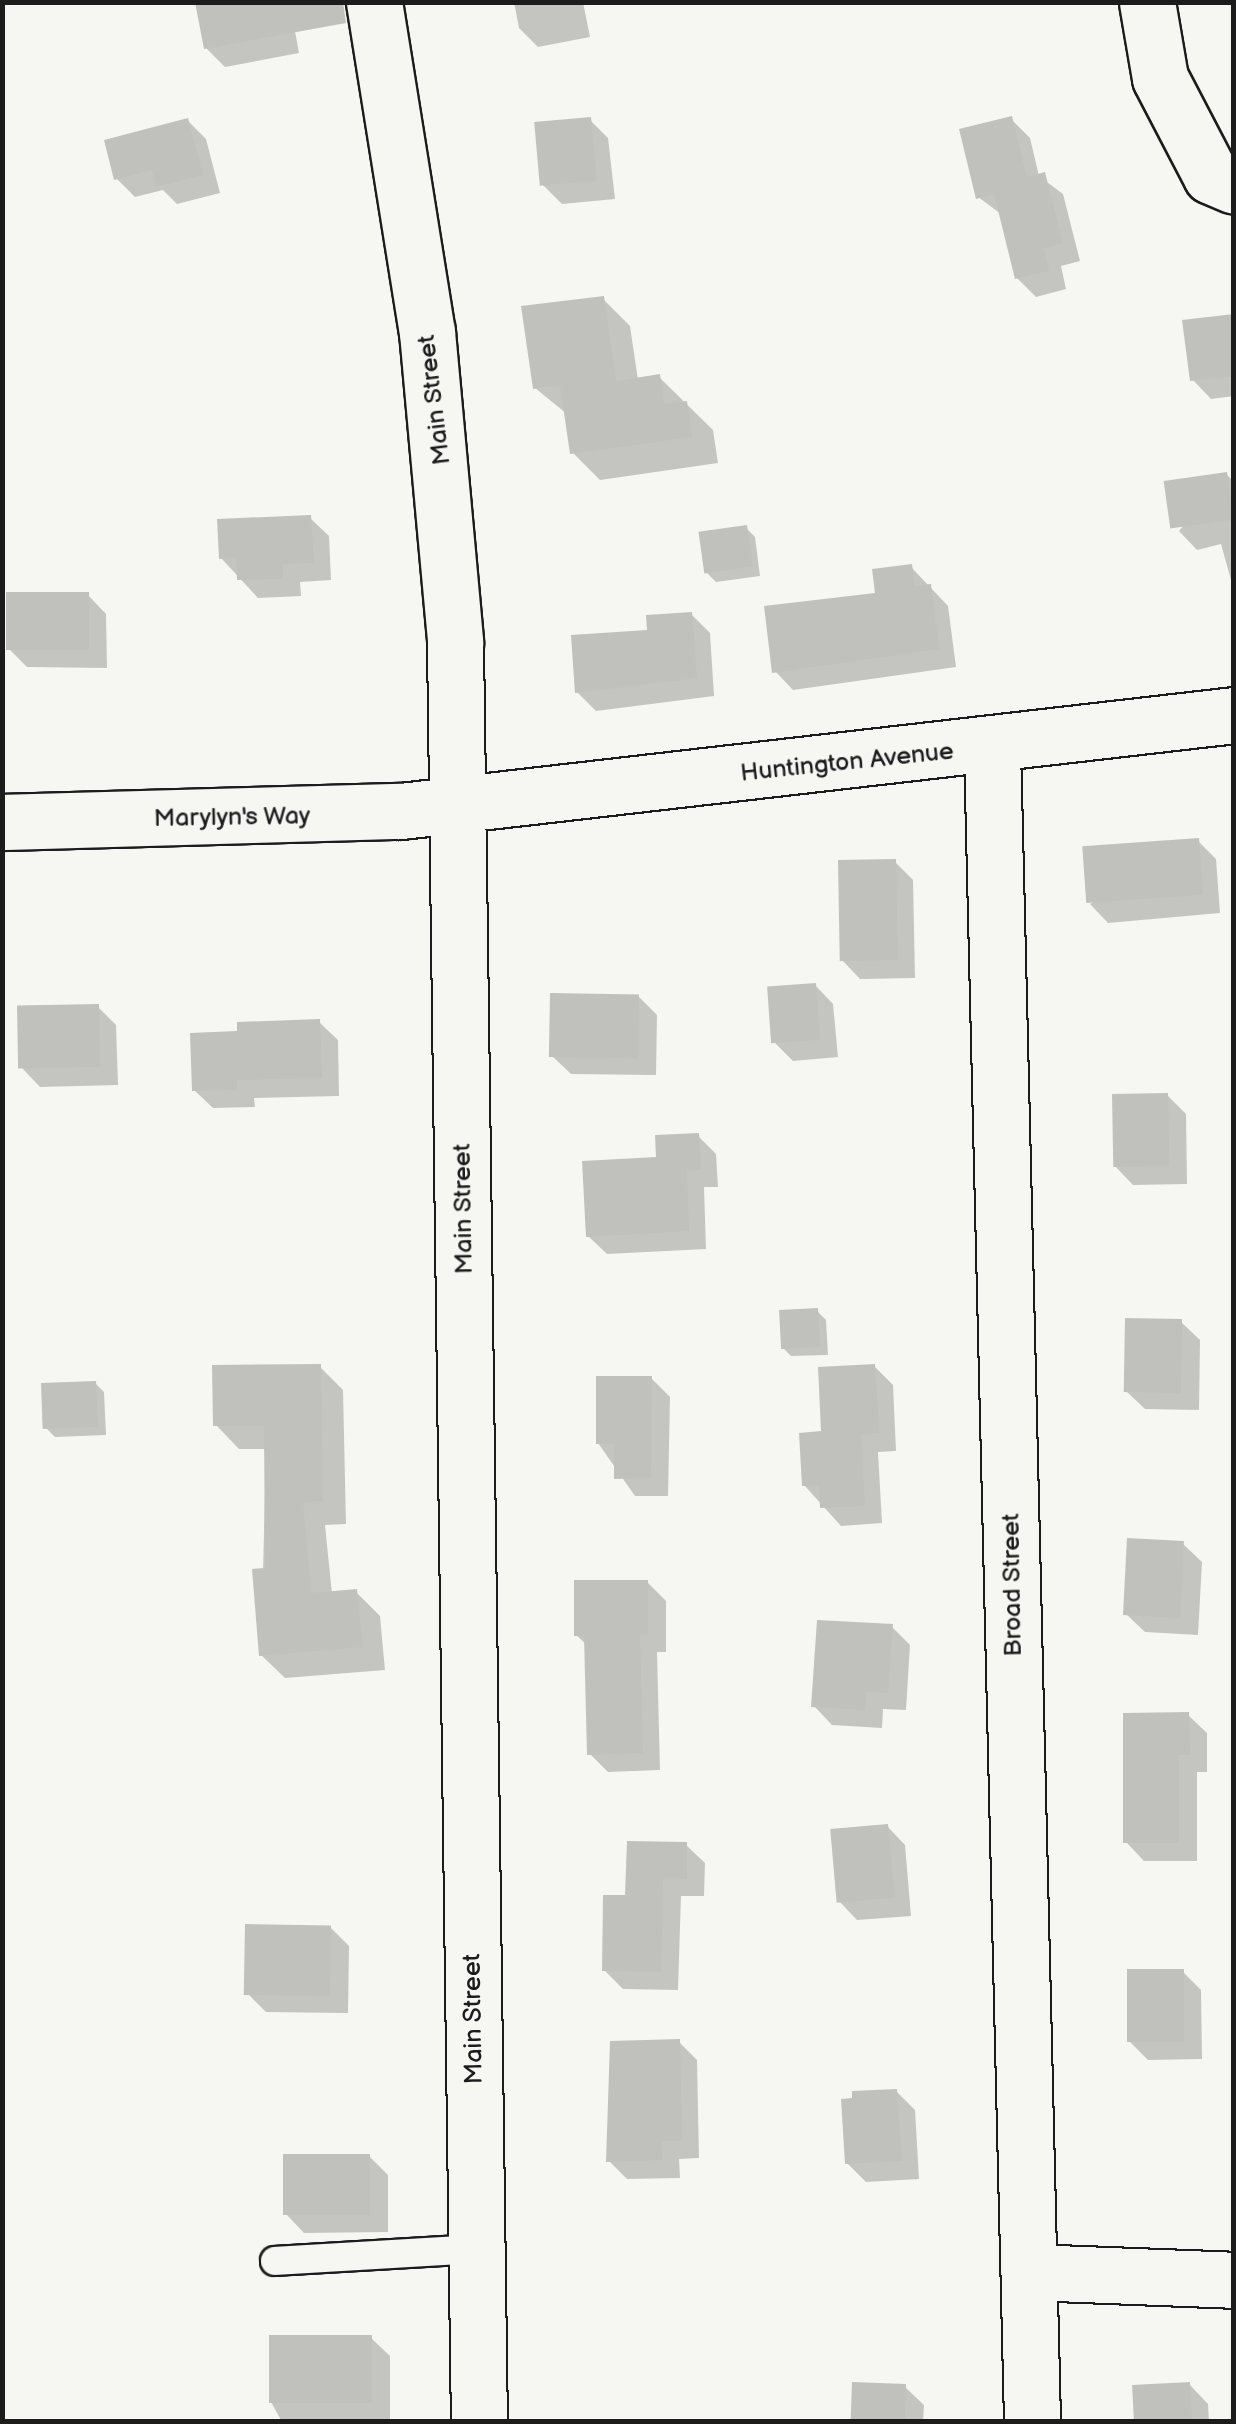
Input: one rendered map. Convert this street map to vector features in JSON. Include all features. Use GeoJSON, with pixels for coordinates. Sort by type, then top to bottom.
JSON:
{"type":"FeatureCollection","features":[{"type":"Feature","properties":{"kind":"street","name":"Main Street"},"geometry":{"type":"LineString","coordinates":[[374,2],[405,166],[445,488],[460,805],[478,2422]]}},
{"type":"Feature","properties":{"kind":"street"},"geometry":{"type":"LineString","coordinates":[[1147,2],[1160,78],[1212,176],[1234,186]]}},
{"type":"Feature","properties":{"kind":"street","name":"Huntington Avenue"},"geometry":{"type":"LineString","coordinates":[[460,805],[992,748],[1234,716]]}},
{"type":"Feature","properties":{"kind":"street","name":"Broad Street"},"geometry":{"type":"LineString","coordinates":[[992,748],[1032,2422]]}},
{"type":"Feature","properties":{"kind":"street","name":"Marylyn's Way"},"geometry":{"type":"LineString","coordinates":[[2,822],[335,816],[460,805]]}},
{"type":"Feature","properties":{"kind":"street"},"geometry":{"type":"LineString","coordinates":[[1030,2272],[1234,2280]]}},
{"type":"Feature","properties":{"kind":"lane"},"geometry":{"type":"LineString","coordinates":[[275,2261],[476,2249]]}},
{"type":"Feature","properties":{"kind":"building"},"geometry":{"type":"Polygon","coordinates":[[[195,2],[343,2],[346,23],[204,49],[195,2]]]}},
{"type":"Feature","properties":{"kind":"building"},"geometry":{"type":"Polygon","coordinates":[[[1012,116],[1027,177],[1045,172],[1063,243],[1044,248],[1049,271],[1015,279],[994,194],[976,199],[959,129],[1012,116]]]}},
{"type":"Feature","properties":{"kind":"building"},"geometry":{"type":"Polygon","coordinates":[[[591,117],[597,181],[540,186],[534,122],[591,117]]]}},
{"type":"Feature","properties":{"kind":"building"},"geometry":{"type":"Polygon","coordinates":[[[188,118],[203,175],[156,187],[152,170],[114,180],[104,140],[188,118]]]}},
{"type":"Feature","properties":{"kind":"building"},"geometry":{"type":"Polygon","coordinates":[[[604,296],[616,381],[660,374],[664,404],[687,401],[692,437],[570,454],[560,385],[533,389],[521,306],[604,296]]]}},
{"type":"Feature","properties":{"kind":"building"},"geometry":{"type":"Polygon","coordinates":[[[1234,314],[1234,376],[1190,381],[1182,320],[1234,314]]]}},
{"type":"Feature","properties":{"kind":"building"},"geometry":{"type":"Polygon","coordinates":[[[1227,472],[1234,520],[1170,528],[1164,481],[1227,472]]]}},
{"type":"Feature","properties":{"kind":"building"},"geometry":{"type":"Polygon","coordinates":[[[311,515],[314,563],[283,564],[283,579],[237,580],[236,558],[219,559],[217,519],[311,515]]]}},
{"type":"Feature","properties":{"kind":"building"},"geometry":{"type":"Polygon","coordinates":[[[747,525],[753,567],[704,573],[698,532],[747,525]]]}},
{"type":"Feature","properties":{"kind":"building"},"geometry":{"type":"Polygon","coordinates":[[[912,564],[915,586],[931,584],[939,649],[772,673],[764,606],[875,593],[872,569],[912,564]]]}},
{"type":"Feature","properties":{"kind":"building"},"geometry":{"type":"Polygon","coordinates":[[[6,592],[89,592],[89,650],[6,650],[6,592]]]}},
{"type":"Feature","properties":{"kind":"building"},"geometry":{"type":"Polygon","coordinates":[[[692,612],[697,678],[575,693],[571,635],[647,630],[646,615],[692,612]]]}},
{"type":"Feature","properties":{"kind":"building"},"geometry":{"type":"Polygon","coordinates":[[[1199,838],[1203,895],[1086,903],[1082,846],[1199,838]]]}},
{"type":"Feature","properties":{"kind":"building"},"geometry":{"type":"Polygon","coordinates":[[[896,859],[898,960],[840,961],[838,860],[896,859]]]}},
{"type":"Feature","properties":{"kind":"building"},"geometry":{"type":"Polygon","coordinates":[[[816,983],[820,1040],[771,1043],[767,986],[816,983]]]}},
{"type":"Feature","properties":{"kind":"building"},"geometry":{"type":"Polygon","coordinates":[[[550,993],[639,995],[638,1059],[549,1057],[550,993]]]}},
{"type":"Feature","properties":{"kind":"building"},"geometry":{"type":"Polygon","coordinates":[[[99,1004],[100,1067],[18,1068],[17,1005],[99,1004]]]}},
{"type":"Feature","properties":{"kind":"building"},"geometry":{"type":"Polygon","coordinates":[[[320,1019],[322,1078],[237,1080],[237,1090],[192,1091],[190,1033],[237,1031],[237,1022],[320,1019]]]}},
{"type":"Feature","properties":{"kind":"building"},"geometry":{"type":"Polygon","coordinates":[[[1168,1093],[1169,1166],[1113,1167],[1112,1094],[1168,1093]]]}},
{"type":"Feature","properties":{"kind":"building"},"geometry":{"type":"Polygon","coordinates":[[[699,1133],[701,1169],[687,1170],[689,1231],[586,1237],[582,1161],[656,1157],[655,1135],[699,1133]]]}},
{"type":"Feature","properties":{"kind":"building"},"geometry":{"type":"Polygon","coordinates":[[[818,1308],[820,1347],[781,1349],[779,1310],[818,1308]]]}},
{"type":"Feature","properties":{"kind":"building"},"geometry":{"type":"Polygon","coordinates":[[[1125,1318],[1182,1319],[1181,1393],[1124,1392],[1125,1318]]]}},
{"type":"Feature","properties":{"kind":"building"},"geometry":{"type":"Polygon","coordinates":[[[321,1364],[323,1501],[303,1502],[311,1593],[357,1589],[363,1647],[259,1656],[252,1569],[265,1568],[264,1426],[213,1426],[212,1365],[321,1364]]]}},
{"type":"Feature","properties":{"kind":"building"},"geometry":{"type":"Polygon","coordinates":[[[875,1364],[879,1433],[861,1434],[865,1506],[820,1508],[819,1485],[802,1486],[799,1433],[821,1431],[818,1367],[875,1364]]]}},
{"type":"Feature","properties":{"kind":"building"},"geometry":{"type":"Polygon","coordinates":[[[596,1376],[652,1376],[651,1478],[614,1479],[614,1444],[596,1444],[596,1376]]]}},
{"type":"Feature","properties":{"kind":"building"},"geometry":{"type":"Polygon","coordinates":[[[96,1381],[98,1427],[43,1429],[41,1383],[96,1381]]]}},
{"type":"Feature","properties":{"kind":"building"},"geometry":{"type":"Polygon","coordinates":[[[1127,1538],[1184,1541],[1180,1618],[1123,1615],[1127,1538]]]}},
{"type":"Feature","properties":{"kind":"building"},"geometry":{"type":"Polygon","coordinates":[[[574,1580],[648,1580],[648,1634],[640,1634],[643,1753],[587,1755],[584,1636],[574,1636],[574,1580]]]}},
{"type":"Feature","properties":{"kind":"building"},"geometry":{"type":"Polygon","coordinates":[[[817,1620],[893,1624],[888,1693],[866,1692],[865,1710],[811,1707],[817,1620]]]}},
{"type":"Feature","properties":{"kind":"building"},"geometry":{"type":"Polygon","coordinates":[[[1189,1712],[1190,1755],[1179,1755],[1179,1843],[1123,1843],[1123,1713],[1189,1712]]]}},
{"type":"Feature","properties":{"kind":"building"},"geometry":{"type":"Polygon","coordinates":[[[888,1824],[894,1898],[837,1903],[830,1829],[888,1824]]]}},
{"type":"Feature","properties":{"kind":"building"},"geometry":{"type":"Polygon","coordinates":[[[627,1841],[687,1842],[687,1879],[663,1878],[661,1972],[602,1971],[603,1895],[625,1895],[627,1841]]]}},
{"type":"Feature","properties":{"kind":"building"},"geometry":{"type":"Polygon","coordinates":[[[245,1924],[331,1926],[330,1996],[244,1995],[245,1924]]]}},
{"type":"Feature","properties":{"kind":"building"},"geometry":{"type":"Polygon","coordinates":[[[1127,1969],[1184,1969],[1184,2042],[1127,2042],[1127,1969]]]}},
{"type":"Feature","properties":{"kind":"building"},"geometry":{"type":"Polygon","coordinates":[[[680,2039],[682,2141],[661,2141],[662,2160],[606,2162],[610,2041],[680,2039]]]}},
{"type":"Feature","properties":{"kind":"building"},"geometry":{"type":"Polygon","coordinates":[[[897,2089],[902,2161],[845,2164],[841,2099],[852,2098],[852,2091],[897,2089]]]}},
{"type":"Feature","properties":{"kind":"building"},"geometry":{"type":"Polygon","coordinates":[[[283,2154],[370,2154],[370,2215],[283,2215],[283,2154]]]}},
{"type":"Feature","properties":{"kind":"building"},"geometry":{"type":"Polygon","coordinates":[[[269,2335],[372,2335],[372,2403],[269,2403],[269,2335]]]}},
{"type":"Feature","properties":{"kind":"building"},"geometry":{"type":"Polygon","coordinates":[[[852,2382],[906,2384],[905,2422],[851,2422],[852,2382]]]}},
{"type":"Feature","properties":{"kind":"building"},"geometry":{"type":"Polygon","coordinates":[[[1190,2382],[1192,2422],[1134,2422],[1132,2385],[1190,2382]]]}}]}
